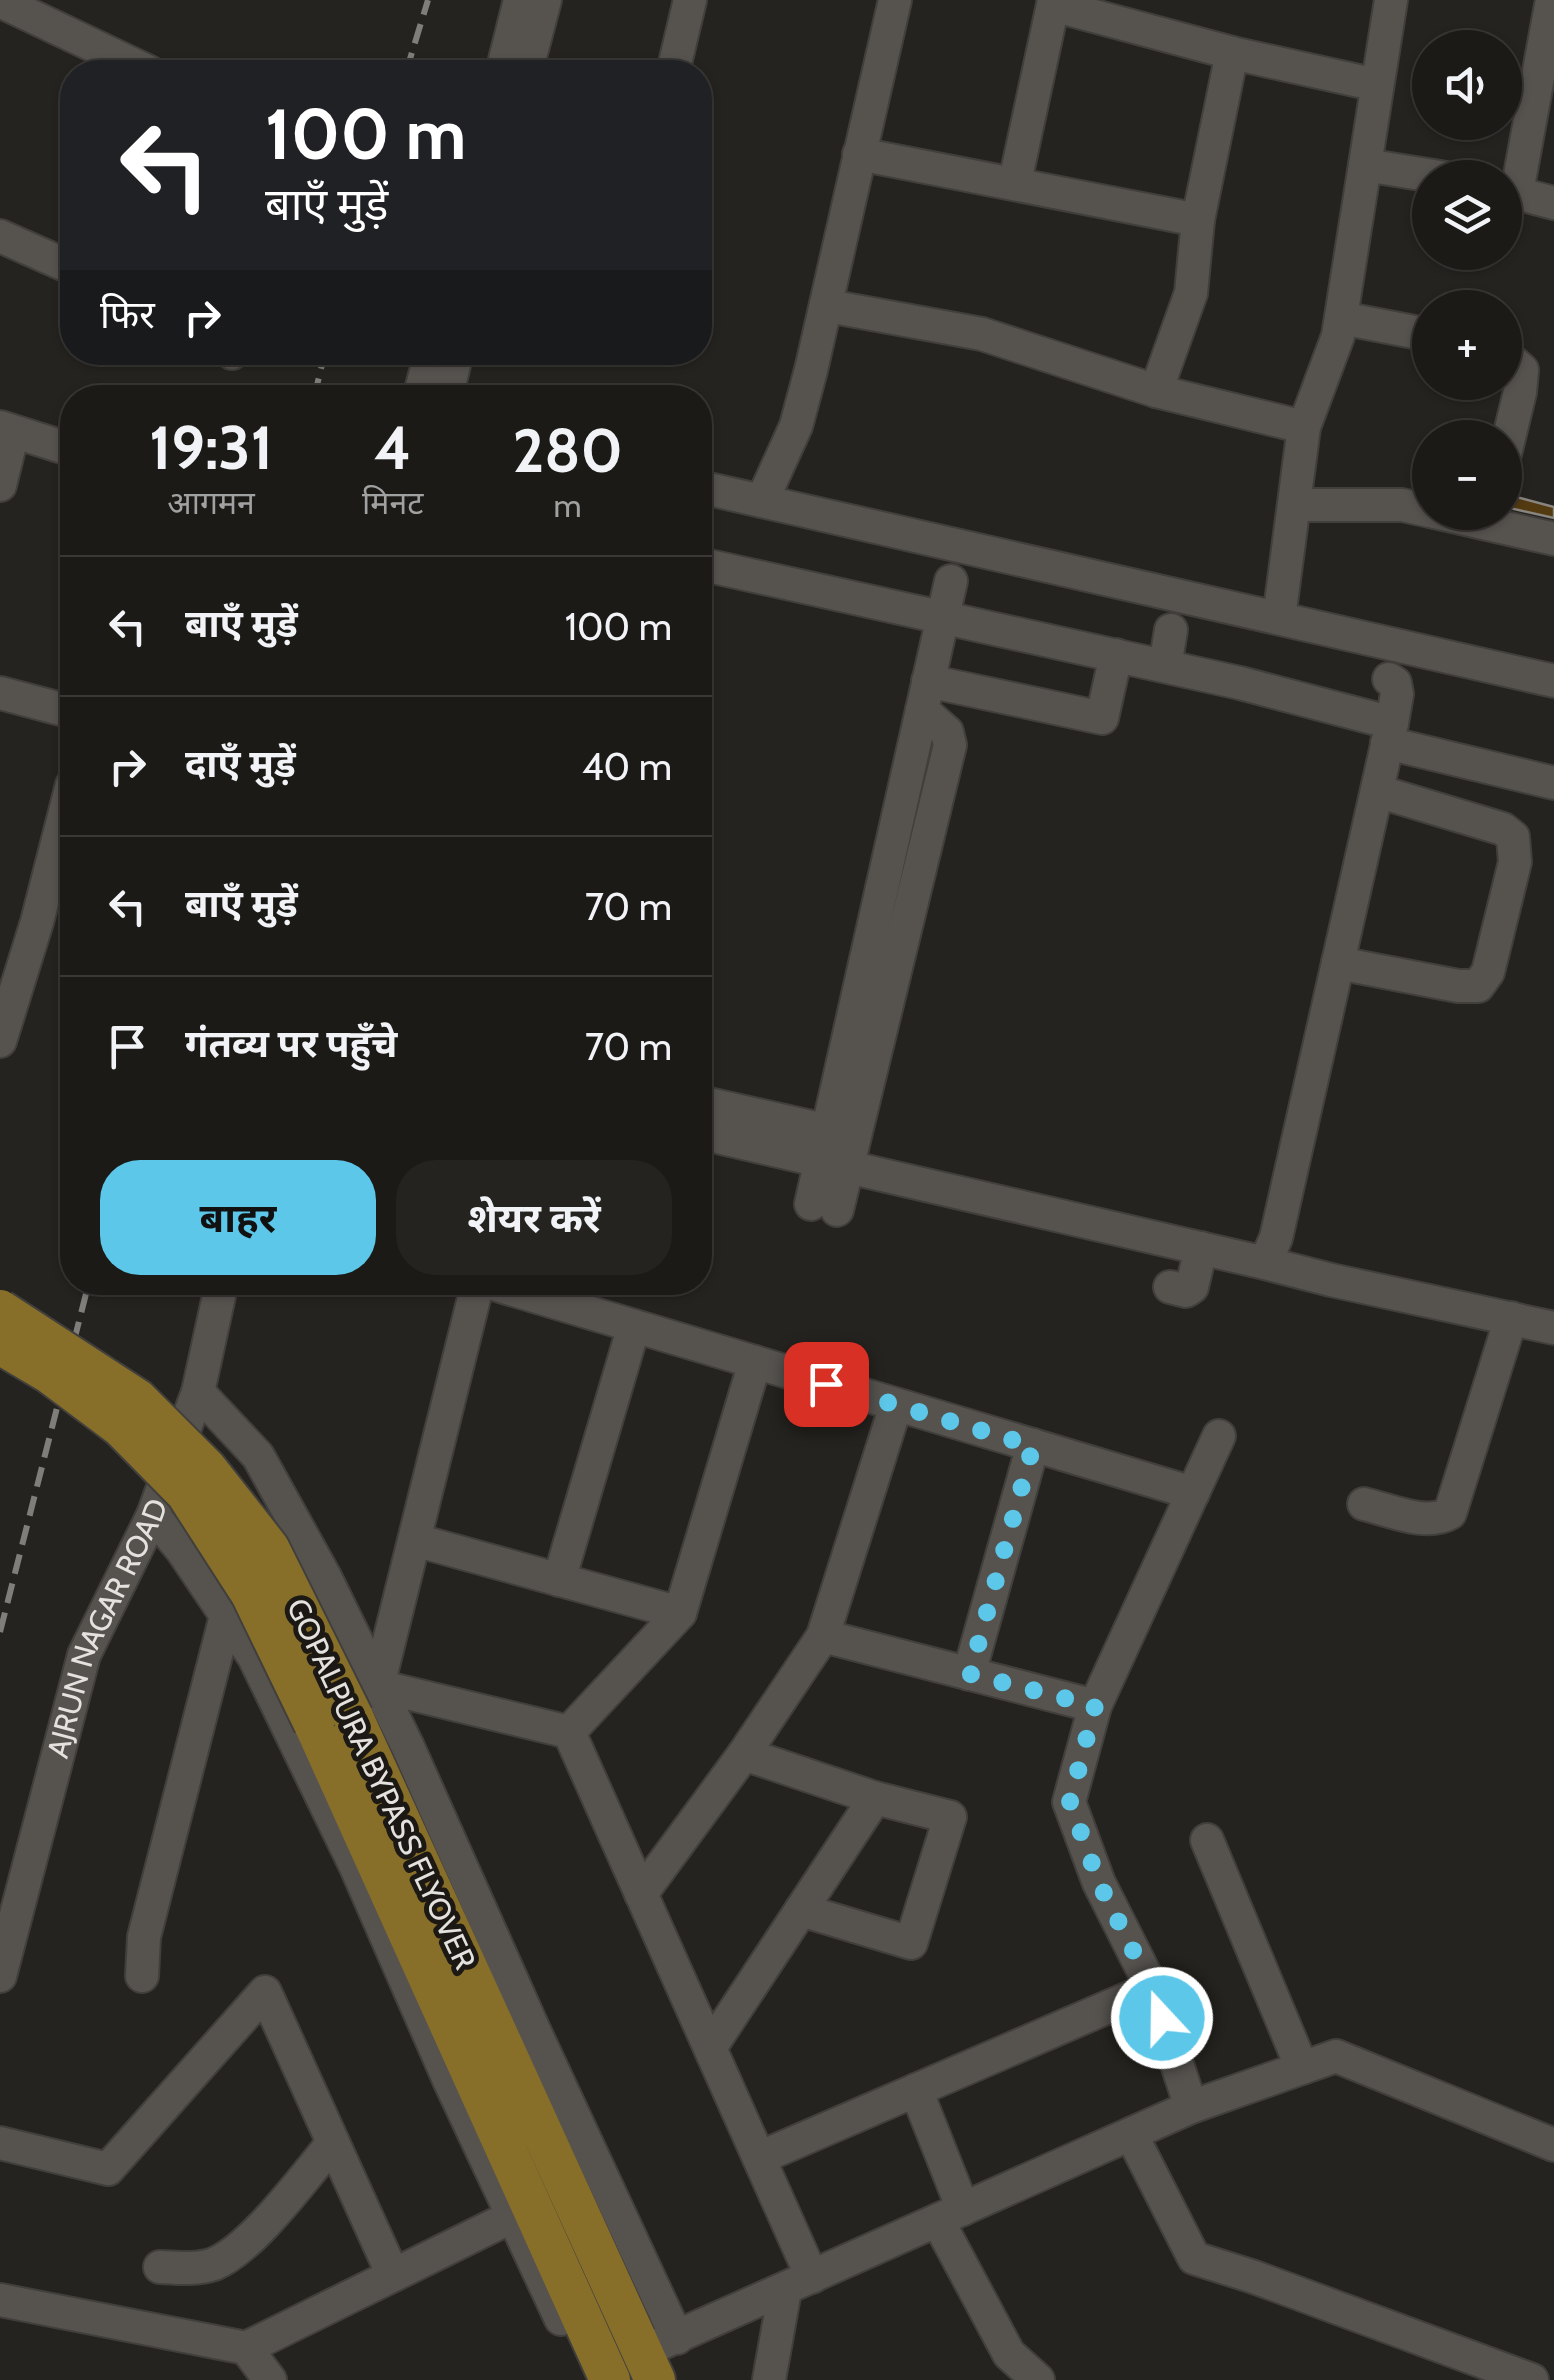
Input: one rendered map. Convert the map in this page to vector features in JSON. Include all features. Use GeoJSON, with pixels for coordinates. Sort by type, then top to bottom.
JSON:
{"type":"FeatureCollection","features":[{"type":"Feature","properties":{"kind":"main road","name":"GOPALPURA BYPASS FLYOVER"},"geometry":{"type":"LineString","coordinates":[[0,1310],[137,1399],[207,1469],[269,1548],[353,1717],[622,2307],[658,2356]]}},
{"type":"Feature","properties":{"kind":"main road","name":"GOPALPURA BYPASS FLYOVER"},"geometry":{"type":"LineString","coordinates":[[0,1344],[49,1373],[120,1427],[186,1493],[250,1594],[314,1724],[610,2380]]}},
{"type":"Feature","properties":{"kind":"street"},"geometry":{"type":"LineString","coordinates":[[505,60],[520,0]]}},
{"type":"Feature","properties":{"kind":"street"},"geometry":{"type":"LineString","coordinates":[[529,60],[544,0]]}},
{"type":"Feature","properties":{"kind":"street"},"geometry":{"type":"LineString","coordinates":[[676,60],[690,0]]}},
{"type":"Feature","properties":{"kind":"street"},"geometry":{"type":"LineString","coordinates":[[762,501],[796,426],[828,306],[895,0]]}},
{"type":"Feature","properties":{"kind":"street"},"geometry":{"type":"LineString","coordinates":[[1279,618],[1304,427],[1338,336],[1391,0]]}},
{"type":"Feature","properties":{"kind":"street"},"geometry":{"type":"LineString","coordinates":[[1522,162],[1546,98],[1552,0]]}},
{"type":"Feature","properties":{"kind":"street"},"geometry":{"type":"LineString","coordinates":[[0,1],[48,11],[129,60]]}},
{"type":"Feature","properties":{"kind":"street"},"geometry":{"type":"LineString","coordinates":[[1015,182],[1053,3],[1232,52],[1377,85]]}},
{"type":"Feature","properties":{"kind":"street"},"geometry":{"type":"LineString","coordinates":[[1156,391],[1191,293],[1198,220],[1232,52]]}},
{"type":"Feature","properties":{"kind":"street"},"geometry":{"type":"LineString","coordinates":[[859,154],[1198,220]]}},
{"type":"Feature","properties":{"kind":"street"},"geometry":{"type":"LineString","coordinates":[[1365,165],[1412,173]]}},
{"type":"Feature","properties":{"kind":"street"},"geometry":{"type":"LineString","coordinates":[[1522,194],[1554,203]]}},
{"type":"Feature","properties":{"kind":"street"},"geometry":{"type":"LineString","coordinates":[[0,236],[60,263]]}},
{"type":"Feature","properties":{"kind":"street"},"geometry":{"type":"LineString","coordinates":[[828,306],[982,334],[1156,391],[1304,427]]}},
{"type":"Feature","properties":{"kind":"street"},"geometry":{"type":"LineString","coordinates":[[1340,318],[1412,332]]}},
{"type":"Feature","properties":{"kind":"street"},"geometry":{"type":"LineString","coordinates":[[0,486],[6,430],[60,446]]}},
{"type":"Feature","properties":{"kind":"street"},"geometry":{"type":"LineString","coordinates":[[712,490],[1554,680]]}},
{"type":"Feature","properties":{"kind":"street"},"geometry":{"type":"LineString","coordinates":[[1294,505],[1412,507]]}},
{"type":"Feature","properties":{"kind":"street"},"geometry":{"type":"LineString","coordinates":[[1522,529],[1554,539]]}},
{"type":"Feature","properties":{"kind":"street"},"geometry":{"type":"LineString","coordinates":[[712,567],[1164,666],[1554,783]]}},
{"type":"Feature","properties":{"kind":"street"},"geometry":{"type":"LineString","coordinates":[[838,1148],[860,975],[951,581]]}},
{"type":"Feature","properties":{"kind":"street"},"geometry":{"type":"LineString","coordinates":[[1164,666],[1171,630]]}},
{"type":"Feature","properties":{"kind":"street"},"geometry":{"type":"LineString","coordinates":[[925,696],[1102,718],[1116,656]]}},
{"type":"Feature","properties":{"kind":"street"},"geometry":{"type":"LineString","coordinates":[[1266,1263],[1276,1238],[1377,791],[1397,694],[1396,683],[1389,680]]}},
{"type":"Feature","properties":{"kind":"street"},"geometry":{"type":"LineString","coordinates":[[0,693],[60,709]]}},
{"type":"Feature","properties":{"kind":"street"},"geometry":{"type":"LineString","coordinates":[[824,1207],[838,1148],[892,984],[950,745],[948,732],[925,696]]}},
{"type":"Feature","properties":{"kind":"street"},"geometry":{"type":"LineString","coordinates":[[1338,963],[1458,986],[1478,986],[1488,972],[1515,862],[1514,837],[1504,829],[1377,791]]}},
{"type":"Feature","properties":{"kind":"street"},"geometry":{"type":"LineString","coordinates":[[0,1041],[60,832]]}},
{"type":"Feature","properties":{"kind":"street"},"geometry":{"type":"LineString","coordinates":[[860,975],[892,984]]}},
{"type":"Feature","properties":{"kind":"street"},"geometry":{"type":"LineString","coordinates":[[712,1106],[838,1148],[1201,1248],[1554,1328]]}},
{"type":"Feature","properties":{"kind":"street"},"geometry":{"type":"LineString","coordinates":[[712,1134],[838,1148]]}},
{"type":"Feature","properties":{"kind":"street"},"geometry":{"type":"LineString","coordinates":[[1170,1287],[1186,1291],[1192,1287],[1201,1248]]}},
{"type":"Feature","properties":{"kind":"street","name":"AJRUN NAGAR ROAD"},"geometry":{"type":"LineString","coordinates":[[0,1976],[84,1655],[153,1515],[198,1392],[219,1295]]}},
{"type":"Feature","properties":{"kind":"street"},"geometry":{"type":"LineString","coordinates":[[378,1686],[475,1295]]}},
{"type":"Feature","properties":{"kind":"street"},"geometry":{"type":"LineString","coordinates":[[530,1295],[1193,1493]]}},
{"type":"Feature","properties":{"kind":"street"},"geometry":{"type":"LineString","coordinates":[[1364,1504],[1428,1519],[1450,1513],[1511,1318]]}},
{"type":"Feature","properties":{"kind":"street"},"geometry":{"type":"LineString","coordinates":[[559,1580],[634,1326]]}},
{"type":"Feature","properties":{"kind":"street"},"geometry":{"type":"LineString","coordinates":[[568,1732],[680,1613],[754,1362]]}},
{"type":"Feature","properties":{"kind":"street"},"geometry":{"type":"LineString","coordinates":[[198,1392],[258,1456],[325,1577],[378,1686],[658,2356],[799,2283],[1192,2107],[1336,2056],[1554,2145]]}},
{"type":"Feature","properties":{"kind":"street"},"geometry":{"type":"LineString","coordinates":[[641,1894],[744,1754],[823,1636],[896,1405]]}},
{"type":"Feature","properties":{"kind":"street"},"geometry":{"type":"LineString","coordinates":[[1192,2107],[1152,1988],[1099,1883],[1070,1802],[1095,1706],[1219,1436]]}},
{"type":"Feature","properties":{"kind":"street"},"geometry":{"type":"LineString","coordinates":[[970,1674],[1033,1446]]}},
{"type":"Feature","properties":{"kind":"street"},"geometry":{"type":"LineString","coordinates":[[153,1515],[182,1550],[254,1657],[308,1764],[577,2352],[602,2380]]}},
{"type":"Feature","properties":{"kind":"street"},"geometry":{"type":"LineString","coordinates":[[414,1540],[680,1613]]}},
{"type":"Feature","properties":{"kind":"street"},"geometry":{"type":"LineString","coordinates":[[142,1976],[144,1937],[226,1616]]}},
{"type":"Feature","properties":{"kind":"street"},"geometry":{"type":"LineString","coordinates":[[823,1636],[1095,1706]]}},
{"type":"Feature","properties":{"kind":"street"},"geometry":{"type":"LineString","coordinates":[[378,1686],[568,1732]]}},
{"type":"Feature","properties":{"kind":"street"},"geometry":{"type":"LineString","coordinates":[[568,1732],[760,2158],[799,2283],[769,2380]]}},
{"type":"Feature","properties":{"kind":"street"},"geometry":{"type":"LineString","coordinates":[[744,1754],[875,1798],[950,1818],[911,1943],[802,1910]]}},
{"type":"Feature","properties":{"kind":"street"},"geometry":{"type":"LineString","coordinates":[[710,2048],[875,1798]]}},
{"type":"Feature","properties":{"kind":"street"},"geometry":{"type":"LineString","coordinates":[[1207,1840],[1302,2068]]}},
{"type":"Feature","properties":{"kind":"street"},"geometry":{"type":"LineString","coordinates":[[760,2158],[1152,1988]]}},
{"type":"Feature","properties":{"kind":"street"},"geometry":{"type":"LineString","coordinates":[[0,2142],[108,2169],[265,1992],[394,2276]]}},
{"type":"Feature","properties":{"kind":"street"},"geometry":{"type":"LineString","coordinates":[[916,2090],[950,2216],[1009,2354],[1038,2380]]}},
{"type":"Feature","properties":{"kind":"street"},"geometry":{"type":"LineString","coordinates":[[1131,2134],[1194,2258],[1254,2276],[1532,2380]]}},
{"type":"Feature","properties":{"kind":"street"},"geometry":{"type":"LineString","coordinates":[[160,2266],[210,2266],[230,2256],[251,2238],[333,2144]]}},
{"type":"Feature","properties":{"kind":"street"},"geometry":{"type":"LineString","coordinates":[[0,2300],[246,2348],[513,2216]]}},
{"type":"Feature","properties":{"kind":"street"},"geometry":{"type":"LineString","coordinates":[[246,2348],[270,2380]]}},
{"type":"Feature","properties":{"kind":"building"},"geometry":{"type":"Polygon","coordinates":[[[1522,499],[1554,507],[1554,518],[1522,511],[1522,499]]]}},
{"type":"Feature","properties":{"kind":"railway"},"geometry":{"type":"LineString","coordinates":[[410,60],[428,0]]}},
{"type":"Feature","properties":{"kind":"railway"},"geometry":{"type":"LineString","coordinates":[[317,385],[322,365]]}},
{"type":"Feature","properties":{"kind":"railway"},"geometry":{"type":"LineString","coordinates":[[0,1632],[86,1295]]}},
{"type":"Feature","properties":{"kind":"route"},"geometry":{"type":"LineString","coordinates":[[826,1384],[1033,1446],[970,1674],[1095,1706],[1070,1802],[1099,1883],[1152,1988],[1162,2018]]}}]}
